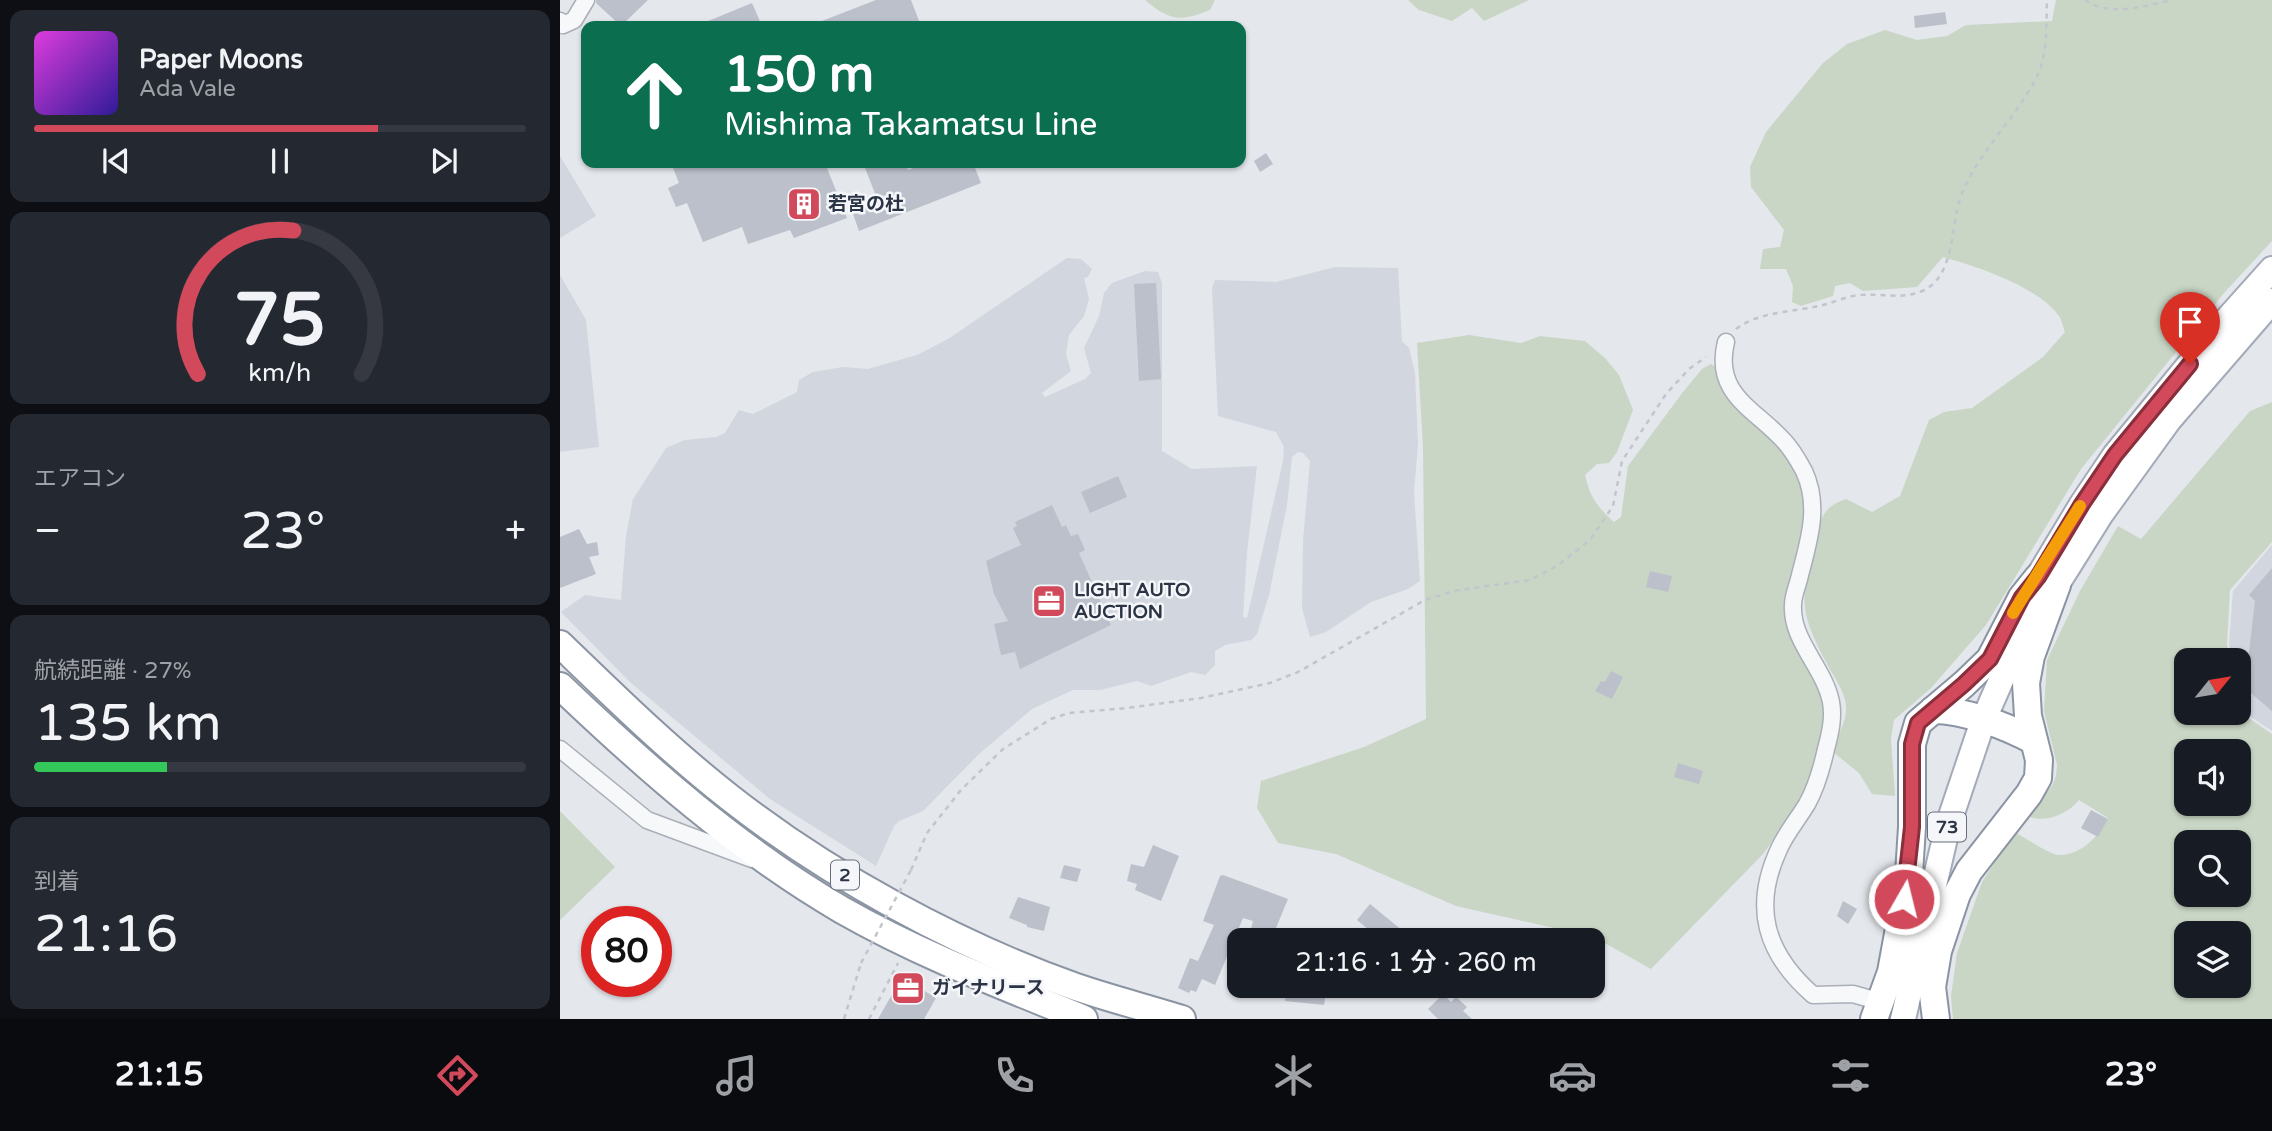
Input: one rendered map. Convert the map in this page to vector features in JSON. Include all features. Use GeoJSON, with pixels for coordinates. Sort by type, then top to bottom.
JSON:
{"type":"FeatureCollection","features":[{"type":"Feature","properties":{"kind":"highway"},"geometry":{"type":"LineString","coordinates":[[1878,1011],[1891,972],[1909,874],[1912,744],[1918,723],[1990,659],[2022,597],[2047,581]]}},
{"type":"Feature","properties":{"kind":"highway"},"geometry":{"type":"LineString","coordinates":[[1936,1019],[1932,987],[1938,951],[1957,894],[1969,871],[2029,794],[2038,778],[2039,760],[2028,716],[2026,683],[2047,581]]}},
{"type":"Feature","properties":{"kind":"highway","name":"2"},"geometry":{"type":"LineString","coordinates":[[560,644],[646,728],[729,798],[786,838],[873,892],[939,929],[1013,962],[1076,987],[1182,1019]]}},
{"type":"Feature","properties":{"kind":"highway","name":"2"},"geometry":{"type":"LineString","coordinates":[[560,686],[627,750],[723,828],[843,910],[952,965],[1084,1019]]}},
{"type":"Feature","properties":{"kind":"highway"},"geometry":{"type":"LineString","coordinates":[[1933,710],[1946,710],[1983,721],[2034,741]]}},
{"type":"Feature","properties":{"kind":"main road","name":"73"},"geometry":{"type":"LineString","coordinates":[[1903,1019],[1948,825],[1983,721],[2082,504],[2115,455],[2221,326],[2272,269]]}},
{"type":"Feature","properties":{"kind":"main road","name":"73"},"geometry":{"type":"LineString","coordinates":[[2047,581],[2101,514],[2169,420],[2272,300]]}},
{"type":"Feature","properties":{"kind":"street"},"geometry":{"type":"LineString","coordinates":[[560,22],[563,24],[574,20],[586,0]]}},
{"type":"Feature","properties":{"kind":"street"},"geometry":{"type":"LineString","coordinates":[[1726,342],[1722,357],[1734,393],[1747,410],[1783,440],[1808,480],[1814,519],[1793,604],[1795,625],[1824,679],[1831,703],[1832,726],[1823,761],[1808,802],[1779,848],[1764,895],[1765,919],[1787,968],[1813,995],[1853,994],[1878,1011]]}},
{"type":"Feature","properties":{"kind":"street"},"geometry":{"type":"LineString","coordinates":[[560,749],[647,820],[778,868]]}},
{"type":"Feature","properties":{"kind":"path"},"geometry":{"type":"LineString","coordinates":[[844,1019],[860,963],[911,870],[926,833],[961,790],[1003,749],[1051,719],[1069,713],[1201,698],[1270,683],[1298,672],[1425,600],[1453,591],[1530,580],[1557,566],[1590,540],[1613,506],[1622,461],[1666,394],[1689,369],[1726,342],[1744,323],[1858,295],[1907,297],[1934,284],[1945,265],[1961,196],[1974,171],[2039,73],[2044,49],[2047,0]]}},
{"type":"Feature","properties":{"kind":"path"},"geometry":{"type":"LineString","coordinates":[[2085,0],[2093,6],[2122,10],[2173,0]]}},
{"type":"Feature","properties":{"kind":"path"},"geometry":{"type":"LineString","coordinates":[[869,1019],[909,943]]}},
{"type":"Feature","properties":{"kind":"shaded area"},"geometry":{"type":"Polygon","coordinates":[[[560,156],[596,216],[560,238],[560,156]]]}},
{"type":"Feature","properties":{"kind":"shaded area"},"geometry":{"type":"Polygon","coordinates":[[[1067,258],[1081,259],[1092,269],[1088,277],[1084,278],[1089,299],[1084,316],[1069,335],[1066,354],[1071,371],[1042,393],[1045,397],[1085,379],[1091,373],[1084,348],[1099,316],[1104,293],[1112,283],[1145,271],[1158,272],[1162,283],[1162,451],[1192,469],[1257,466],[1247,553],[1243,617],[1247,618],[1284,447],[1276,432],[1218,416],[1212,288],[1215,280],[1276,282],[1335,267],[1398,268],[1402,341],[1409,348],[1415,373],[1418,444],[1414,493],[1420,581],[1408,589],[1371,602],[1326,632],[1310,637],[1302,608],[1303,540],[1310,461],[1303,453],[1298,452],[1292,457],[1287,505],[1269,595],[1257,634],[1251,640],[1225,645],[1215,651],[1215,665],[1205,675],[1191,672],[1151,686],[1137,681],[1100,690],[1073,690],[1032,709],[979,754],[923,811],[899,821],[894,826],[876,866],[770,799],[631,683],[561,612],[585,595],[621,600],[626,536],[633,499],[666,448],[685,440],[716,437],[725,433],[739,410],[753,414],[797,392],[799,380],[813,372],[843,367],[868,369],[917,355],[948,339],[1067,258]]]}},
{"type":"Feature","properties":{"kind":"shaded area"},"geometry":{"type":"Polygon","coordinates":[[[560,275],[586,320],[599,447],[560,452],[560,275]]]}},
{"type":"Feature","properties":{"kind":"shaded area"},"geometry":{"type":"Polygon","coordinates":[[[2272,545],[2272,731],[2251,717],[2251,648],[2230,648],[2233,591],[2272,545]]]}},
{"type":"Feature","properties":{"kind":"green space"},"geometry":{"type":"Polygon","coordinates":[[[1145,0],[1215,0],[1210,10],[1183,18],[1169,16],[1145,0]]]}},
{"type":"Feature","properties":{"kind":"green space"},"geometry":{"type":"Polygon","coordinates":[[[1408,0],[1529,0],[1484,21],[1472,8],[1452,21],[1419,10],[1408,0]]]}},
{"type":"Feature","properties":{"kind":"green space"},"geometry":{"type":"Polygon","coordinates":[[[2056,0],[2272,0],[2272,241],[2224,293],[2081,469],[1986,625],[1931,688],[1894,720],[1891,738],[1895,796],[1872,794],[1859,773],[1833,752],[1846,713],[1845,700],[1817,645],[1807,617],[1807,578],[1823,516],[1831,506],[1846,499],[1872,512],[1900,496],[1929,420],[1944,412],[1972,408],[2043,357],[2065,332],[2059,316],[2037,296],[2006,279],[1943,257],[1917,287],[1863,291],[1850,283],[1835,286],[1833,296],[1801,306],[1792,302],[1793,286],[1786,269],[1760,269],[1763,249],[1780,247],[1784,230],[1751,187],[1750,167],[1766,132],[1823,63],[1847,44],[1885,30],[1917,40],[1947,36],[1966,25],[2052,21],[2056,0]]]}},
{"type":"Feature","properties":{"kind":"green space"},"geometry":{"type":"Polygon","coordinates":[[[1469,335],[1521,343],[1540,336],[1585,341],[1605,358],[1619,375],[1633,410],[1617,452],[1609,463],[1597,464],[1585,475],[1595,501],[1614,522],[1621,517],[1628,466],[1683,392],[1702,369],[1711,364],[1717,368],[1730,402],[1777,443],[1789,458],[1805,496],[1805,517],[1787,605],[1823,701],[1819,756],[1797,808],[1763,854],[1651,969],[1605,943],[1605,928],[1554,928],[1456,906],[1336,854],[1278,843],[1257,808],[1261,781],[1364,747],[1426,719],[1423,448],[1417,343],[1469,335]]]}},
{"type":"Feature","properties":{"kind":"green space"},"geometry":{"type":"Polygon","coordinates":[[[2272,402],[2272,542],[2230,590],[2228,648],[2174,648],[2174,725],[2251,725],[2251,720],[2272,734],[2272,1019],[1953,1019],[1951,996],[1957,953],[1982,882],[2014,832],[2048,852],[2066,854],[2088,844],[2100,832],[2108,818],[2079,800],[2069,810],[2055,816],[2041,819],[2028,816],[2052,786],[2056,776],[2057,765],[2044,711],[2047,660],[2080,591],[2118,526],[2141,539],[2250,411],[2272,402]]]}},
{"type":"Feature","properties":{"kind":"green space"},"geometry":{"type":"Polygon","coordinates":[[[560,811],[615,867],[560,920],[560,811]]]}},
{"type":"Feature","properties":{"kind":"building"},"geometry":{"type":"Polygon","coordinates":[[[596,0],[648,0],[626,21],[616,21],[596,0]]]}},
{"type":"Feature","properties":{"kind":"building"},"geometry":{"type":"Polygon","coordinates":[[[876,0],[911,0],[919,21],[822,21],[876,0]]]}},
{"type":"Feature","properties":{"kind":"building"},"geometry":{"type":"Polygon","coordinates":[[[752,3],[760,21],[708,21],[752,3]]]}},
{"type":"Feature","properties":{"kind":"building"},"geometry":{"type":"Polygon","coordinates":[[[1945,12],[1947,24],[1915,28],[1914,16],[1945,12]]]}},
{"type":"Feature","properties":{"kind":"building"},"geometry":{"type":"Polygon","coordinates":[[[1266,153],[1273,164],[1260,172],[1254,161],[1266,153]]]}},
{"type":"Feature","properties":{"kind":"building","name":"若宮の杜"},"geometry":{"type":"Polygon","coordinates":[[[673,168],[827,168],[847,218],[794,238],[790,230],[748,244],[742,227],[703,242],[687,203],[676,207],[668,188],[679,183],[673,168]]]}},
{"type":"Feature","properties":{"kind":"building"},"geometry":{"type":"Polygon","coordinates":[[[865,168],[975,168],[981,183],[859,231],[852,211],[878,201],[865,168]]]}},
{"type":"Feature","properties":{"kind":"building"},"geometry":{"type":"Polygon","coordinates":[[[1156,283],[1161,379],[1139,381],[1134,284],[1156,283]]]}},
{"type":"Feature","properties":{"kind":"building"},"geometry":{"type":"Polygon","coordinates":[[[1118,476],[1127,497],[1090,513],[1081,492],[1118,476]]]}},
{"type":"Feature","properties":{"kind":"building","name":"LIGHT AUTO AUCTION"},"geometry":{"type":"Polygon","coordinates":[[[1052,505],[1062,527],[1066,525],[1071,536],[1078,534],[1085,550],[1079,553],[1111,625],[1020,669],[1015,652],[1001,655],[994,624],[1008,621],[994,594],[986,561],[1021,545],[1013,528],[1017,526],[1015,522],[1052,505]]]}},
{"type":"Feature","properties":{"kind":"building"},"geometry":{"type":"Polygon","coordinates":[[[579,529],[587,544],[597,542],[599,555],[589,557],[596,574],[560,588],[560,537],[579,529]]]}},
{"type":"Feature","properties":{"kind":"building"},"geometry":{"type":"Polygon","coordinates":[[[2272,568],[2272,711],[2251,693],[2249,648],[2255,601],[2249,595],[2272,568]]]}},
{"type":"Feature","properties":{"kind":"building"},"geometry":{"type":"Polygon","coordinates":[[[1650,571],[1672,576],[1668,592],[1646,587],[1650,571]]]}},
{"type":"Feature","properties":{"kind":"building"},"geometry":{"type":"Polygon","coordinates":[[[1611,671],[1623,677],[1612,699],[1595,691],[1601,681],[1605,682],[1611,671]]]}},
{"type":"Feature","properties":{"kind":"building"},"geometry":{"type":"Polygon","coordinates":[[[1678,763],[1703,771],[1699,784],[1674,777],[1678,763]]]}},
{"type":"Feature","properties":{"kind":"building"},"geometry":{"type":"Polygon","coordinates":[[[2091,810],[2108,819],[2098,837],[2081,828],[2091,810]]]}},
{"type":"Feature","properties":{"kind":"building"},"geometry":{"type":"Polygon","coordinates":[[[1153,845],[1179,856],[1161,901],[1135,890],[1137,884],[1127,881],[1131,864],[1144,867],[1153,845]]]}},
{"type":"Feature","properties":{"kind":"building"},"geometry":{"type":"Polygon","coordinates":[[[1064,865],[1081,869],[1077,882],[1060,878],[1064,865]]]}},
{"type":"Feature","properties":{"kind":"building"},"geometry":{"type":"Polygon","coordinates":[[[1220,876],[1288,899],[1276,928],[1251,928],[1253,921],[1243,918],[1239,928],[1227,928],[1227,956],[1215,985],[1202,979],[1196,992],[1191,990],[1189,993],[1178,988],[1190,958],[1198,961],[1214,925],[1203,921],[1220,876]]]}},
{"type":"Feature","properties":{"kind":"building"},"geometry":{"type":"Polygon","coordinates":[[[1018,897],[1050,907],[1044,931],[1027,927],[1009,918],[1018,897]]]}},
{"type":"Feature","properties":{"kind":"building"},"geometry":{"type":"Polygon","coordinates":[[[1843,901],[1857,909],[1848,924],[1837,916],[1843,901]]]}},
{"type":"Feature","properties":{"kind":"building"},"geometry":{"type":"Polygon","coordinates":[[[1370,904],[1399,928],[1367,928],[1357,920],[1370,904]]]}},
{"type":"Feature","properties":{"kind":"building","name":"ガイナリース"},"geometry":{"type":"Polygon","coordinates":[[[902,977],[936,998],[924,1019],[878,1019],[902,977]]]}},
{"type":"Feature","properties":{"kind":"building"},"geometry":{"type":"Polygon","coordinates":[[[1286,998],[1325,998],[1324,1005],[1285,1001],[1286,998]]]}},
{"type":"Feature","properties":{"kind":"building"},"geometry":{"type":"Polygon","coordinates":[[[1439,998],[1447,998],[1451,1002],[1457,998],[1467,1007],[1463,1011],[1472,1019],[1438,1019],[1428,1009],[1439,998]]]}},
{"type":"Feature","properties":{"kind":"slow traffic"},"geometry":{"type":"LineString","coordinates":[[2013,613],[2080,506]]}},
{"type":"Feature","properties":{"kind":"place","name":"若宮の杜"},"geometry":{"type":"Point","coordinates":[804,204]}},
{"type":"Feature","properties":{"kind":"place","name":"LIGHT AUTO AUCTION"},"geometry":{"type":"Point","coordinates":[1049,601]}},
{"type":"Feature","properties":{"kind":"place","name":"ガイナリース"},"geometry":{"type":"Point","coordinates":[908,988]}},
{"type":"Feature","properties":{"kind":"route"},"geometry":{"type":"LineString","coordinates":[[1904,899],[1909,874],[1912,827],[1912,744],[1918,723],[1990,659],[2022,597],[2038,577],[2115,455],[2190,364]]}}]}
